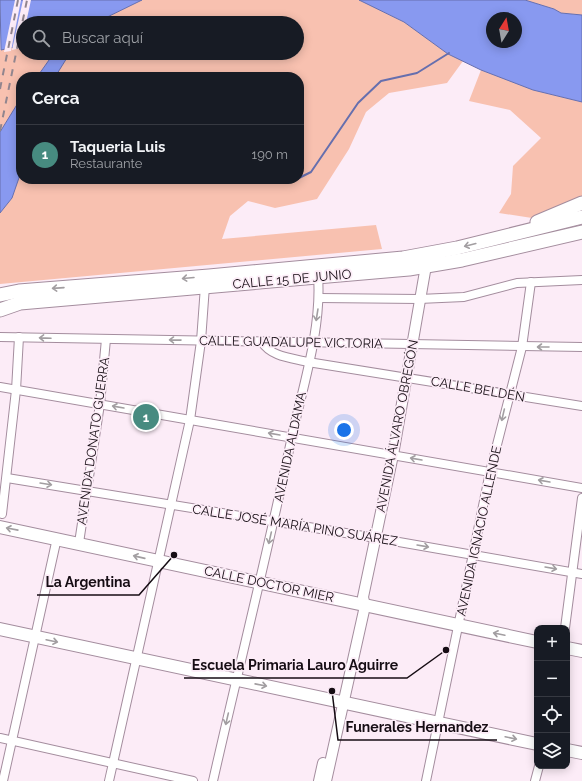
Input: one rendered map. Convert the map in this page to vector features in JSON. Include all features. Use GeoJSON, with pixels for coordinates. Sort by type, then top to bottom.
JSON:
{"type":"FeatureCollection","features":[{"type":"Feature","properties":{"kind":"main road"},"geometry":{"type":"LineString","coordinates":[[484,255],[521,232],[557,213],[582,203]]}},
{"type":"Feature","properties":{"kind":"main road","name":"CALLE 15 DE JUNIO"},"geometry":{"type":"LineString","coordinates":[[0,295],[19,291],[205,286],[318,276],[427,260],[521,232],[582,217]]}},
{"type":"Feature","properties":{"kind":"main road","name":"CALLE 15 DE JUNIO"},"geometry":{"type":"LineString","coordinates":[[0,310],[20,303],[320,266],[484,255],[582,232]]}},
{"type":"Feature","properties":{"kind":"main road","name":"CALLE DOCTOR MIER"},"geometry":{"type":"LineString","coordinates":[[0,527],[260,583],[362,602],[534,641]]}},
{"type":"Feature","properties":{"kind":"main road"},"geometry":{"type":"LineString","coordinates":[[0,630],[136,660],[342,701],[534,743]]}},
{"type":"Feature","properties":{"kind":"main road"},"geometry":{"type":"LineString","coordinates":[[570,649],[582,651]]}},
{"type":"Feature","properties":{"kind":"main road"},"geometry":{"type":"LineString","coordinates":[[570,751],[582,753]]}},
{"type":"Feature","properties":{"kind":"street","name":"AVENIDA ÁLVARO OBREGÓN"},"geometry":{"type":"LineString","coordinates":[[326,781],[393,455],[427,260]]}},
{"type":"Feature","properties":{"kind":"street","name":"AVENIDA ALDAMA"},"geometry":{"type":"LineString","coordinates":[[213,781],[260,583],[308,362],[319,298],[318,276]]}},
{"type":"Feature","properties":{"kind":"street"},"geometry":{"type":"LineString","coordinates":[[319,298],[419,299],[464,297],[500,286],[531,282],[582,280]]}},
{"type":"Feature","properties":{"kind":"street","name":"AVENIDA IGNACIO ALLENDE"},"geometry":{"type":"LineString","coordinates":[[426,781],[460,625],[490,472],[508,395],[522,347],[531,282]]}},
{"type":"Feature","properties":{"kind":"street"},"geometry":{"type":"LineString","coordinates":[[109,781],[190,420],[201,341],[205,286]]}},
{"type":"Feature","properties":{"kind":"street","name":"CALLE GUADALUPE VICTORIA"},"geometry":{"type":"LineString","coordinates":[[0,337],[582,347]]}},
{"type":"Feature","properties":{"kind":"street"},"geometry":{"type":"LineString","coordinates":[[2,514],[16,390],[19,337]]}},
{"type":"Feature","properties":{"kind":"street","name":"AVENIDA DONATO GUERRA"},"geometry":{"type":"LineString","coordinates":[[79,543],[100,404],[106,339]]}},
{"type":"Feature","properties":{"kind":"street","name":"CALLE BELDÉN"},"geometry":{"type":"LineString","coordinates":[[262,342],[266,349],[277,354],[308,362],[582,406]]}},
{"type":"Feature","properties":{"kind":"street"},"geometry":{"type":"LineString","coordinates":[[0,388],[582,488]]}},
{"type":"Feature","properties":{"kind":"street","name":"CALLE JOSÉ MARÍA PINO SUÁREZ"},"geometry":{"type":"LineString","coordinates":[[7,478],[376,538],[582,574]]}},
{"type":"Feature","properties":{"kind":"street"},"geometry":{"type":"LineString","coordinates":[[565,625],[582,498]]}},
{"type":"Feature","properties":{"kind":"street"},"geometry":{"type":"LineString","coordinates":[[3,781],[56,538]]}},
{"type":"Feature","properties":{"kind":"street","name":"AVENIDA ÁLVARO OBREGÓN"},"geometry":{"type":"LineString","coordinates":[[319,781],[342,701]]}},
{"type":"Feature","properties":{"kind":"street"},"geometry":{"type":"LineString","coordinates":[[0,738],[193,781]]}},
{"type":"Feature","properties":{"kind":"street"},"geometry":{"type":"LineString","coordinates":[[535,781],[538,769]]}},
{"type":"Feature","properties":{"kind":"shaded area"},"geometry":{"type":"Polygon","coordinates":[[[142,0],[359,0],[404,22],[448,54],[463,61],[447,83],[389,93],[366,112],[349,149],[317,199],[275,208],[248,201],[230,216],[222,239],[376,225],[382,249],[0,284],[0,213],[12,198],[17,184],[304,184],[304,72],[58,72],[66,60],[304,60],[304,16],[109,16],[142,0]]]}},
{"type":"Feature","properties":{"kind":"shaded area"},"geometry":{"type":"Polygon","coordinates":[[[525,0],[582,0],[582,15],[561,13],[554,9],[525,0]]]}},
{"type":"Feature","properties":{"kind":"shaded area"},"geometry":{"type":"Polygon","coordinates":[[[16,47],[16,60],[49,60],[41,72],[16,72],[16,106],[0,132],[0,50],[16,47]]]}},
{"type":"Feature","properties":{"kind":"shaded area"},"geometry":{"type":"Polygon","coordinates":[[[481,70],[533,90],[582,102],[582,200],[532,218],[499,213],[511,194],[513,166],[541,138],[510,110],[469,101],[481,70]]]}},
{"type":"Feature","properties":{"kind":"water"},"geometry":{"type":"Polygon","coordinates":[[[0,0],[142,0],[109,16],[16,16],[16,47],[1,50],[0,0]]]}},
{"type":"Feature","properties":{"kind":"water"},"geometry":{"type":"Polygon","coordinates":[[[359,0],[525,0],[554,9],[561,13],[582,15],[582,102],[533,90],[481,70],[448,54],[404,22],[359,0]]]}},
{"type":"Feature","properties":{"kind":"water"},"geometry":{"type":"Polygon","coordinates":[[[49,60],[66,60],[58,72],[41,72],[49,60]]]}},
{"type":"Feature","properties":{"kind":"water"},"geometry":{"type":"Polygon","coordinates":[[[16,106],[17,184],[12,198],[0,213],[0,132],[16,106]]]}},
{"type":"Feature","properties":{"kind":"pier"},"geometry":{"type":"Polygon","coordinates":[[[15,0],[21,0],[18,16],[16,16],[16,26],[11,51],[4,52],[15,0]]]}},
{"type":"Feature","properties":{"kind":"pier"},"geometry":{"type":"Polygon","coordinates":[[[23,0],[31,0],[28,16],[19,16],[23,0]]]}},
{"type":"Feature","properties":{"kind":"pier"},"geometry":{"type":"Polygon","coordinates":[[[16,32],[16,49],[12,50],[16,32]]]}},
{"type":"Feature","properties":{"kind":"waterway"},"geometry":{"type":"LineString","coordinates":[[304,176],[311,172],[358,103],[381,81],[417,73],[449,53]]}},
{"type":"Feature","properties":{"kind":"railway"},"geometry":{"type":"LineString","coordinates":[[0,89],[18,0]]}},
{"type":"Feature","properties":{"kind":"railway"},"geometry":{"type":"LineString","coordinates":[[24,16],[27,0]]}},
{"type":"Feature","properties":{"kind":"railway"},"geometry":{"type":"LineString","coordinates":[[0,131],[16,53]]}},
{"type":"Feature","properties":{"kind":"place","name":"Taqueria Luis"},"geometry":{"type":"Point","coordinates":[146,417]}},
{"type":"Feature","properties":{"kind":"place","name":"La Argentina"},"geometry":{"type":"Point","coordinates":[174,555]}},
{"type":"Feature","properties":{"kind":"place","name":"Escuela Primaria Lauro Aguirre"},"geometry":{"type":"Point","coordinates":[446,650]}},
{"type":"Feature","properties":{"kind":"place","name":"Funerales Hernandez"},"geometry":{"type":"Point","coordinates":[332,691]}}]}
